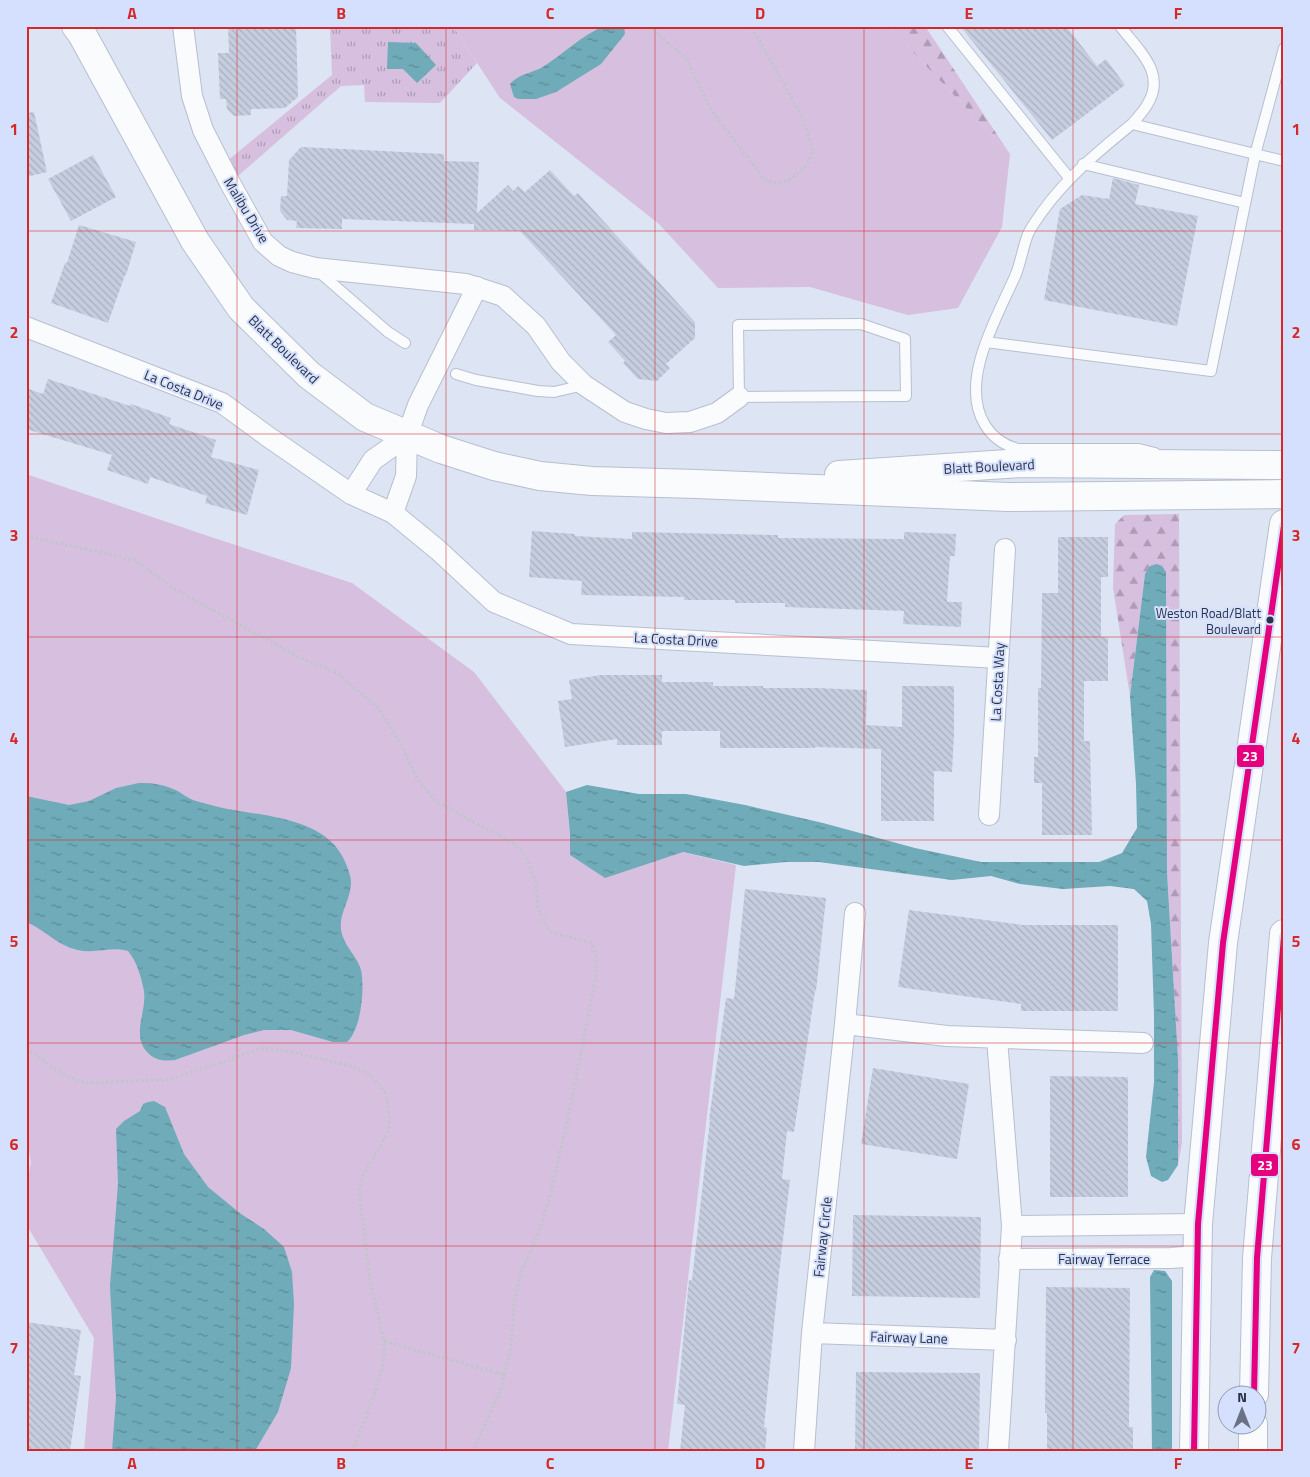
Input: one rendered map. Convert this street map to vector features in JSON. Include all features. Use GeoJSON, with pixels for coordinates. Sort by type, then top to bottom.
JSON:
{"type":"FeatureCollection","features":[{"type":"Feature","properties":{"kind":"street","name":"Blatt Boulevard"},"geometry":{"type":"LineString","coordinates":[[76,26],[195,241],[241,308],[309,375],[365,417],[407,436],[494,466],[540,476],[592,481],[1008,497],[1284,494]]}},
{"type":"Feature","properties":{"kind":"street","name":"Malibu Drive"},"geometry":{"type":"LineString","coordinates":[[183,26],[192,96],[203,130],[263,242],[279,256],[292,262],[315,268],[389,277],[440,280],[466,284],[503,296],[536,326],[561,362],[584,385],[625,412],[646,419],[666,423],[690,422],[717,413],[739,397]]}},
{"type":"Feature","properties":{"kind":"street"},"geometry":{"type":"LineString","coordinates":[[393,513],[406,476],[407,436],[418,405],[477,287]]}},
{"type":"Feature","properties":{"kind":"street","name":"La Costa Drive"},"geometry":{"type":"LineString","coordinates":[[26,327],[222,402],[267,436],[351,494],[393,513],[438,550],[494,602],[571,634],[998,658]]}},
{"type":"Feature","properties":{"kind":"street"},"geometry":{"type":"LineString","coordinates":[[351,494],[372,460],[407,436]]}},
{"type":"Feature","properties":{"kind":"street","name":"Blatt Boulevard"},"geometry":{"type":"LineString","coordinates":[[696,484],[1022,463],[1284,465]]}},
{"type":"Feature","properties":{"kind":"street"},"geometry":{"type":"LineString","coordinates":[[1194,1451],[1198,1224],[1223,943],[1284,524]]}},
{"type":"Feature","properties":{"kind":"street","name":"La Costa Way"},"geometry":{"type":"LineString","coordinates":[[989,815],[1005,550]]}},
{"type":"Feature","properties":{"kind":"street","name":"Fairway Circle"},"geometry":{"type":"LineString","coordinates":[[804,1451],[812,1333],[855,912]]}},
{"type":"Feature","properties":{"kind":"street"},"geometry":{"type":"LineString","coordinates":[[1254,1384],[1257,1258],[1284,934]]}},
{"type":"Feature","properties":{"kind":"street"},"geometry":{"type":"LineString","coordinates":[[845,1024],[947,1036],[1142,1043]]}},
{"type":"Feature","properties":{"kind":"street"},"geometry":{"type":"LineString","coordinates":[[998,1039],[1012,1226],[998,1451]]}},
{"type":"Feature","properties":{"kind":"street"},"geometry":{"type":"LineString","coordinates":[[1012,1226],[1198,1224]]}},
{"type":"Feature","properties":{"kind":"street","name":"Fairway Terrace"},"geometry":{"type":"LineString","coordinates":[[1009,1259],[1171,1258],[1198,1256]]}},
{"type":"Feature","properties":{"kind":"street","name":"Fairway Lane"},"geometry":{"type":"LineString","coordinates":[[812,1333],[1006,1340]]}},
{"type":"Feature","properties":{"kind":"street"},"geometry":{"type":"LineString","coordinates":[[1253,1434],[1253,1451]]}},
{"type":"Feature","properties":{"kind":"lane"},"geometry":{"type":"LineString","coordinates":[[947,26],[1070,179]]}},
{"type":"Feature","properties":{"kind":"lane"},"geometry":{"type":"LineString","coordinates":[[1120,26],[1153,70],[1154,88],[1147,105],[1132,124],[1083,164],[1043,211],[1028,232],[1021,263],[981,356],[977,375],[976,397],[980,416],[989,432],[1005,446],[1018,449],[1139,449],[1205,465]]}},
{"type":"Feature","properties":{"kind":"lane"},"geometry":{"type":"LineString","coordinates":[[986,342],[1211,371],[1255,155],[1284,48]]}},
{"type":"Feature","properties":{"kind":"lane"},"geometry":{"type":"LineString","coordinates":[[1132,124],[1255,155],[1284,160]]}},
{"type":"Feature","properties":{"kind":"lane"},"geometry":{"type":"LineString","coordinates":[[1083,164],[1245,203]]}},
{"type":"Feature","properties":{"kind":"lane"},"geometry":{"type":"LineString","coordinates":[[315,268],[388,332],[405,343]]}},
{"type":"Feature","properties":{"kind":"lane"},"geometry":{"type":"LineString","coordinates":[[862,324],[906,339],[906,396],[739,397],[738,325],[862,324]]}},
{"type":"Feature","properties":{"kind":"lane"},"geometry":{"type":"LineString","coordinates":[[456,374],[476,380],[538,391],[554,392],[584,385]]}},
{"type":"Feature","properties":{"kind":"path"},"geometry":{"type":"LineString","coordinates":[[648,26],[686,58],[711,110],[764,179],[774,184],[789,180],[806,166],[813,151],[803,118],[751,26]]}},
{"type":"Feature","properties":{"kind":"path"},"geometry":{"type":"LineString","coordinates":[[26,536],[135,560],[174,588],[297,656],[337,673],[379,709],[399,741],[418,780],[435,800],[513,843],[526,856],[536,882],[538,909],[550,932],[591,943],[596,955],[597,971],[591,1007],[549,1199],[538,1235],[521,1272],[514,1305],[511,1346],[502,1389],[473,1451]]}},
{"type":"Feature","properties":{"kind":"path"},"geometry":{"type":"LineString","coordinates":[[26,1048],[67,1076],[78,1081],[88,1082],[166,1080],[208,1068],[259,1049],[276,1049],[350,1066],[366,1072],[375,1080],[387,1098],[390,1120],[387,1135],[361,1181],[360,1197],[370,1280],[385,1350],[373,1398],[352,1451]]}},
{"type":"Feature","properties":{"kind":"path"},"geometry":{"type":"LineString","coordinates":[[384,1341],[504,1375]]}},
{"type":"Feature","properties":{"kind":"green space"},"geometry":{"type":"Polygon","coordinates":[[[330,26],[453,26],[477,63],[440,103],[365,102],[364,85],[341,86],[230,183],[221,166],[332,75],[330,26]]]}},
{"type":"Feature","properties":{"kind":"green space"},"geometry":{"type":"Polygon","coordinates":[[[453,26],[888,26],[1010,154],[1002,227],[958,308],[908,315],[810,287],[718,288],[659,224],[500,98],[453,26]]]}},
{"type":"Feature","properties":{"kind":"green space"},"geometry":{"type":"Polygon","coordinates":[[[888,26],[925,26],[1010,154],[888,26]]]}},
{"type":"Feature","properties":{"kind":"green space"},"geometry":{"type":"Polygon","coordinates":[[[26,474],[352,583],[474,672],[566,792],[570,855],[605,877],[682,852],[736,865],[668,1451],[84,1451],[94,1338],[26,1224],[26,1190],[31,1162],[26,1135],[26,474]]]}},
{"type":"Feature","properties":{"kind":"green space"},"geometry":{"type":"Polygon","coordinates":[[[1179,514],[1182,1143],[1178,1165],[1178,1059],[1167,872],[1166,572],[1145,574],[1130,696],[1113,588],[1115,524],[1124,515],[1179,514]]]}},
{"type":"Feature","properties":{"kind":"water"},"geometry":{"type":"Polygon","coordinates":[[[605,26],[624,26],[625,34],[601,64],[556,92],[536,99],[518,99],[514,97],[510,84],[513,81],[520,76],[541,68],[580,40],[605,26]]]}},
{"type":"Feature","properties":{"kind":"water"},"geometry":{"type":"Polygon","coordinates":[[[388,42],[416,43],[436,65],[417,83],[403,69],[387,69],[388,42]]]}},
{"type":"Feature","properties":{"kind":"water"},"geometry":{"type":"Polygon","coordinates":[[[1157,564],[1162,566],[1166,572],[1167,872],[1178,1059],[1178,1165],[1168,1180],[1162,1182],[1151,1176],[1146,1157],[1154,1082],[1151,924],[1147,901],[1134,889],[1110,886],[1063,889],[1020,884],[991,876],[952,880],[819,862],[786,862],[744,866],[683,852],[605,878],[570,855],[566,792],[587,785],[639,794],[686,794],[745,805],[823,823],[915,848],[981,862],[1099,862],[1122,853],[1137,828],[1130,696],[1145,574],[1150,566],[1157,564]]]}},
{"type":"Feature","properties":{"kind":"water"},"geometry":{"type":"Polygon","coordinates":[[[139,783],[165,786],[193,800],[219,807],[298,823],[313,829],[327,838],[338,849],[346,864],[351,882],[349,896],[342,916],[341,930],[345,941],[360,966],[362,978],[359,1019],[352,1036],[347,1042],[333,1042],[291,1030],[264,1030],[244,1035],[175,1060],[158,1059],[149,1054],[143,1047],[141,1040],[140,1024],[144,991],[134,960],[128,951],[116,949],[78,950],[64,945],[26,922],[26,796],[69,805],[89,801],[116,788],[139,783]]]}},
{"type":"Feature","properties":{"kind":"water"},"geometry":{"type":"Polygon","coordinates":[[[154,1101],[165,1107],[184,1154],[208,1187],[241,1214],[264,1229],[284,1247],[292,1272],[294,1304],[291,1368],[278,1412],[255,1451],[112,1451],[116,1398],[110,1286],[118,1184],[116,1129],[124,1121],[140,1111],[143,1104],[154,1101]]]}},
{"type":"Feature","properties":{"kind":"water"},"geometry":{"type":"Polygon","coordinates":[[[1154,1270],[1165,1271],[1172,1281],[1172,1451],[1152,1451],[1150,1277],[1154,1270]]]}},
{"type":"Feature","properties":{"kind":"building"},"geometry":{"type":"Polygon","coordinates":[[[228,26],[296,26],[298,97],[285,108],[251,109],[251,115],[234,116],[227,109],[226,99],[220,99],[218,53],[229,53],[228,26]]]}},
{"type":"Feature","properties":{"kind":"building"},"geometry":{"type":"Polygon","coordinates":[[[960,26],[1066,26],[1097,66],[1106,59],[1125,85],[1052,140],[960,26]]]}},
{"type":"Feature","properties":{"kind":"building"},"geometry":{"type":"Polygon","coordinates":[[[34,112],[47,172],[26,177],[26,113],[34,112]]]}},
{"type":"Feature","properties":{"kind":"building"},"geometry":{"type":"Polygon","coordinates":[[[301,147],[444,154],[444,161],[479,162],[477,213],[508,185],[513,191],[518,186],[525,192],[550,170],[574,196],[578,193],[695,322],[695,338],[666,364],[670,368],[657,381],[638,379],[623,363],[625,361],[608,342],[616,335],[520,231],[474,230],[474,224],[342,219],[342,229],[296,228],[297,221],[287,220],[280,211],[281,196],[287,196],[289,160],[301,147]]]}},
{"type":"Feature","properties":{"kind":"building"},"geometry":{"type":"Polygon","coordinates":[[[93,155],[116,197],[71,221],[48,179],[93,155]]]}},
{"type":"Feature","properties":{"kind":"building"},"geometry":{"type":"Polygon","coordinates":[[[1113,178],[1139,185],[1135,204],[1198,216],[1177,326],[1044,300],[1060,209],[1082,195],[1109,199],[1113,178]]]}},
{"type":"Feature","properties":{"kind":"building"},"geometry":{"type":"Polygon","coordinates":[[[79,225],[136,242],[108,323],[51,303],[65,263],[67,263],[79,225]]]}},
{"type":"Feature","properties":{"kind":"building"},"geometry":{"type":"Polygon","coordinates":[[[48,379],[171,418],[169,424],[216,440],[211,457],[259,470],[247,515],[205,503],[207,496],[150,477],[148,484],[107,470],[112,455],[26,429],[26,388],[43,394],[48,379]]]}},
{"type":"Feature","properties":{"kind":"building"},"geometry":{"type":"Polygon","coordinates":[[[532,531],[575,534],[575,536],[632,539],[632,532],[778,535],[778,538],[904,539],[904,532],[956,534],[955,556],[950,556],[947,602],[962,602],[961,627],[903,624],[904,611],[785,607],[785,603],[735,603],[735,600],[684,600],[684,597],[581,595],[582,581],[529,577],[532,531]]]}},
{"type":"Feature","properties":{"kind":"building"},"geometry":{"type":"Polygon","coordinates":[[[1058,537],[1108,537],[1108,577],[1101,577],[1101,637],[1108,638],[1108,681],[1084,681],[1084,741],[1090,741],[1092,835],[1042,835],[1042,783],[1034,783],[1034,757],[1038,757],[1038,688],[1041,688],[1042,593],[1058,593],[1058,537]]]}},
{"type":"Feature","properties":{"kind":"building"},"geometry":{"type":"Polygon","coordinates":[[[601,675],[662,675],[662,682],[713,682],[713,686],[867,690],[866,725],[902,727],[902,686],[954,686],[952,772],[934,771],[934,821],[881,821],[881,749],[815,747],[720,748],[720,731],[662,731],[662,745],[617,745],[617,739],[565,747],[558,701],[572,699],[569,680],[601,675]]]}},
{"type":"Feature","properties":{"kind":"building"},"geometry":{"type":"Polygon","coordinates":[[[745,889],[826,898],[816,991],[794,1132],[787,1131],[782,1179],[790,1180],[764,1427],[767,1428],[765,1451],[680,1451],[685,1405],[677,1404],[689,1280],[692,1280],[709,1120],[726,998],[734,999],[745,889]]]}},
{"type":"Feature","properties":{"kind":"building"},"geometry":{"type":"Polygon","coordinates":[[[909,910],[1023,925],[1118,925],[1118,1011],[1021,1011],[1021,1004],[898,987],[909,910]]]}},
{"type":"Feature","properties":{"kind":"building"},"geometry":{"type":"Polygon","coordinates":[[[873,1068],[969,1084],[957,1159],[861,1144],[873,1068]]]}},
{"type":"Feature","properties":{"kind":"building"},"geometry":{"type":"Polygon","coordinates":[[[1050,1076],[1128,1077],[1128,1197],[1050,1197],[1050,1076]]]}},
{"type":"Feature","properties":{"kind":"building"},"geometry":{"type":"Polygon","coordinates":[[[853,1215],[981,1217],[980,1298],[852,1296],[853,1215]]]}},
{"type":"Feature","properties":{"kind":"building"},"geometry":{"type":"Polygon","coordinates":[[[1046,1287],[1130,1288],[1129,1427],[1133,1427],[1133,1451],[1047,1451],[1047,1413],[1045,1413],[1046,1287]]]}},
{"type":"Feature","properties":{"kind":"building"},"geometry":{"type":"Polygon","coordinates":[[[26,1322],[81,1330],[74,1375],[81,1376],[70,1451],[26,1451],[26,1322]]]}},
{"type":"Feature","properties":{"kind":"building"},"geometry":{"type":"Polygon","coordinates":[[[856,1372],[980,1373],[979,1451],[855,1451],[856,1372]]]}},
{"type":"Feature","properties":{"kind":"transit line","name":"23"},"geometry":{"type":"LineString","coordinates":[[1194,1451],[1198,1224],[1223,943],[1284,526]]}},
{"type":"Feature","properties":{"kind":"transit line","name":"23"},"geometry":{"type":"LineString","coordinates":[[1254,1384],[1257,1258],[1284,937]]}},
{"type":"Feature","properties":{"kind":"place","name":"Weston Road/Blatt Boulevard"},"geometry":{"type":"Point","coordinates":[1270,620]}}]}
